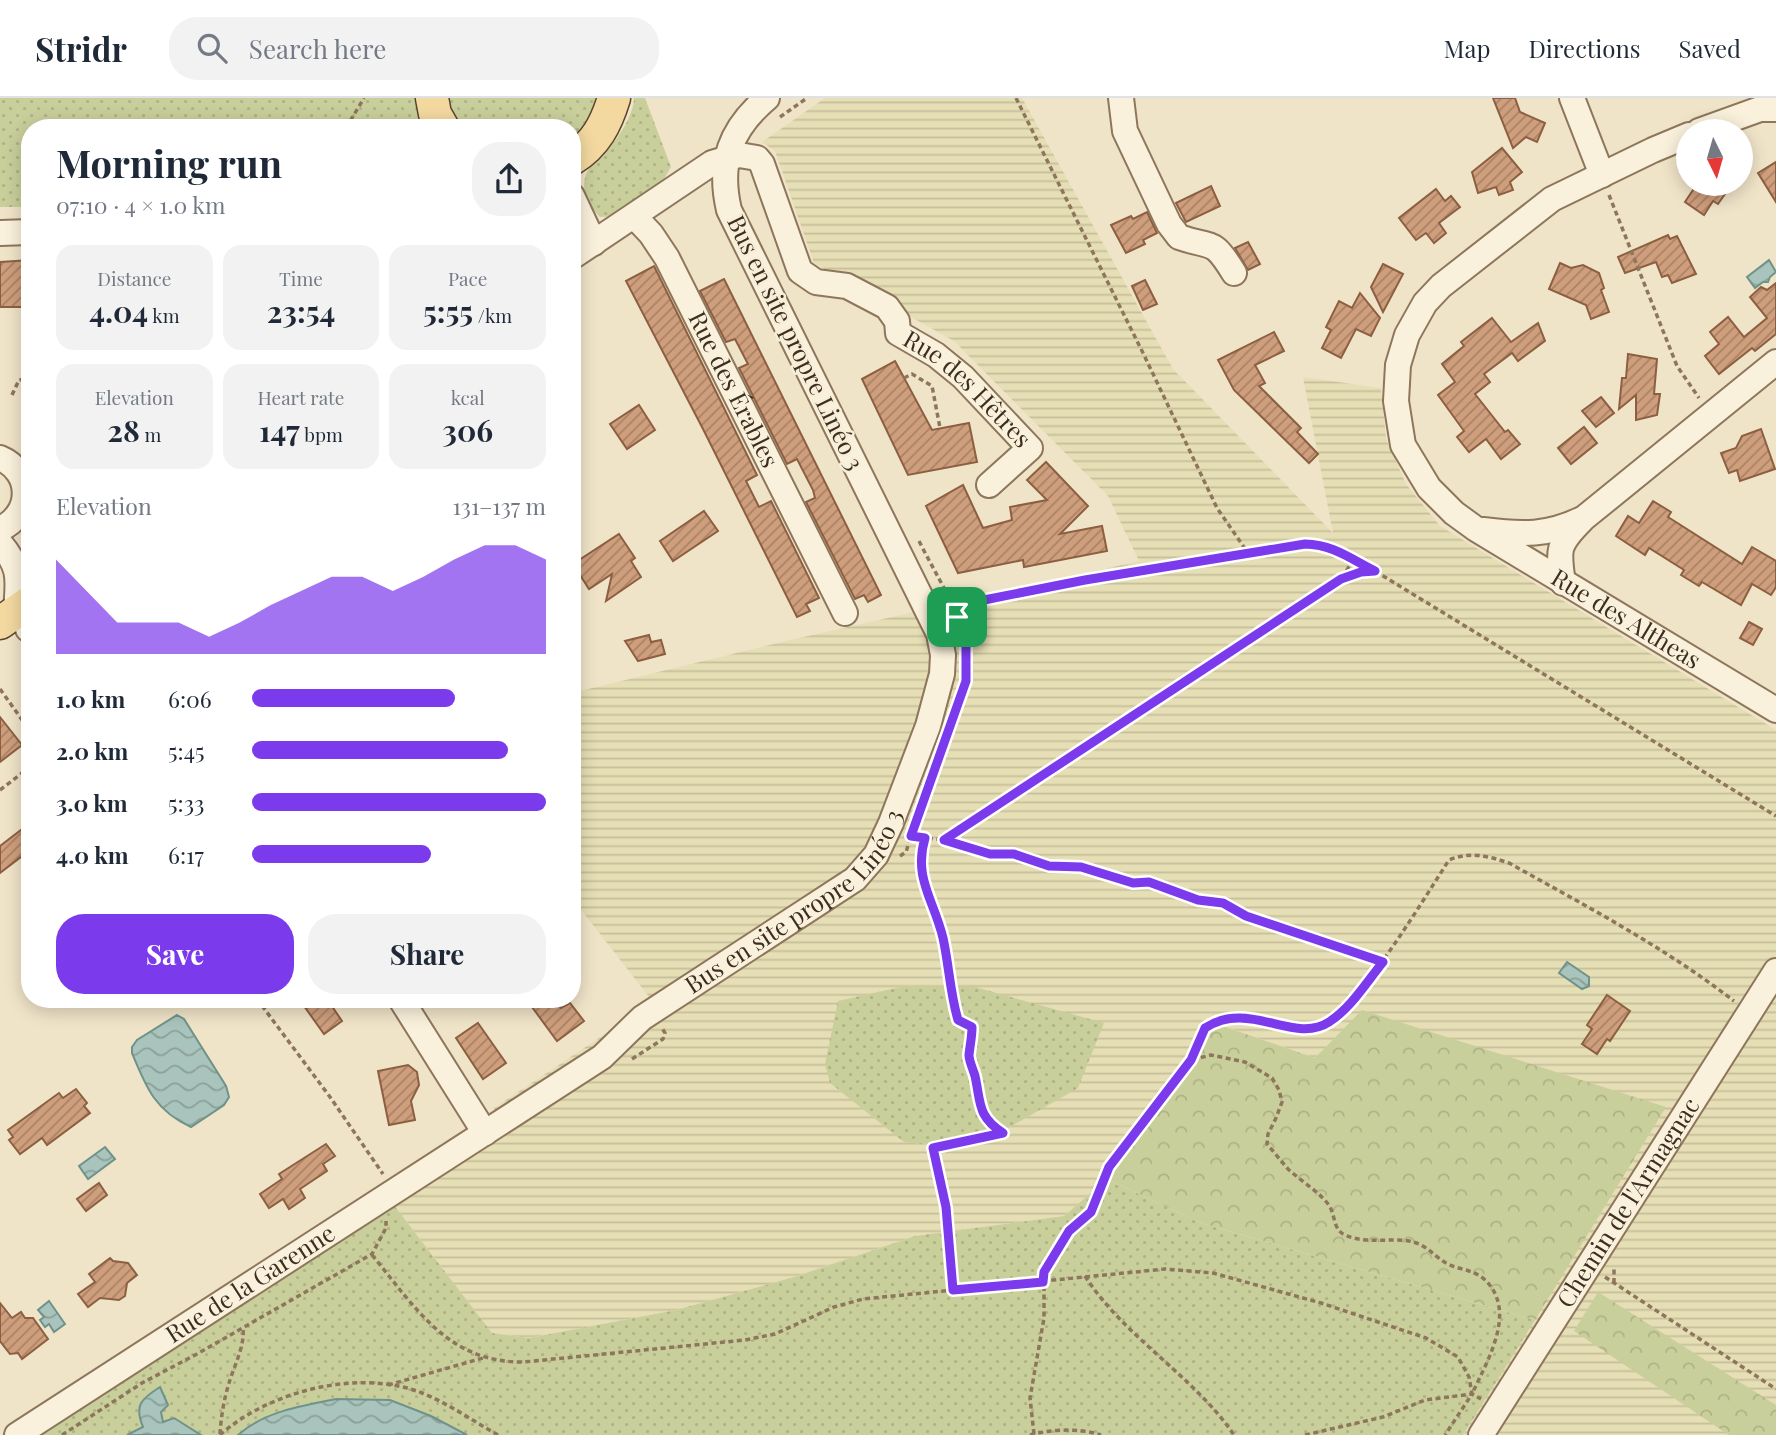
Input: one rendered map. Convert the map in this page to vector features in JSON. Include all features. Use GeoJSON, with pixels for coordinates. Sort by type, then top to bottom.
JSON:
{"type":"FeatureCollection","features":[{"type":"Feature","properties":{"kind":"main road"},"geometry":{"type":"LineString","coordinates":[[432,98],[438,119]]}},
{"type":"Feature","properties":{"kind":"main road"},"geometry":{"type":"LineString","coordinates":[[581,153],[606,124],[614,98]]}},
{"type":"Feature","properties":{"kind":"main road"},"geometry":{"type":"LineString","coordinates":[[0,646],[21,620]]}},
{"type":"Feature","properties":{"kind":"street"},"geometry":{"type":"LineString","coordinates":[[1121,98],[1125,131],[1169,224],[1179,237],[1208,243],[1220,250],[1234,272]]}},
{"type":"Feature","properties":{"kind":"street"},"geometry":{"type":"LineString","coordinates":[[1572,98],[1602,175]]}},
{"type":"Feature","properties":{"kind":"street","name":"Bus en site propre Linéo 3"},"geometry":{"type":"LineString","coordinates":[[485,1133],[602,1057],[642,1018],[855,878],[876,855],[891,823],[928,726],[943,674],[939,634],[729,211],[725,195],[727,159],[732,141],[749,114],[772,108]]}},
{"type":"Feature","properties":{"kind":"street"},"geometry":{"type":"LineString","coordinates":[[1732,119],[1760,109],[1776,108]]}},
{"type":"Feature","properties":{"kind":"street","name":"Rue des Altheas"},"geometry":{"type":"LineString","coordinates":[[1676,140],[1552,199],[1441,286],[1425,303],[1408,335],[1398,365],[1396,401],[1404,445],[1429,488],[1454,513],[1475,529],[1563,583],[1776,710]]}},
{"type":"Feature","properties":{"kind":"street","name":"Rue des Hêtres"},"geometry":{"type":"LineString","coordinates":[[727,159],[739,155],[751,156],[762,164],[800,271],[816,282],[847,286],[887,307],[897,321],[898,334],[936,355],[963,377],[1030,448],[989,485]]}},
{"type":"Feature","properties":{"kind":"street"},"geometry":{"type":"LineString","coordinates":[[581,251],[712,163],[727,159]]}},
{"type":"Feature","properties":{"kind":"street"},"geometry":{"type":"LineString","coordinates":[[581,215],[594,243]]}},
{"type":"Feature","properties":{"kind":"street","name":"Rue des Érables"},"geometry":{"type":"LineString","coordinates":[[634,216],[651,234],[667,258],[845,612]]}},
{"type":"Feature","properties":{"kind":"street"},"geometry":{"type":"LineString","coordinates":[[0,233],[21,232]]}},
{"type":"Feature","properties":{"kind":"street"},"geometry":{"type":"LineString","coordinates":[[1563,583],[1560,551],[1564,538],[1776,362]]}},
{"type":"Feature","properties":{"kind":"street"},"geometry":{"type":"LineString","coordinates":[[0,458],[13,465],[21,474]]}},
{"type":"Feature","properties":{"kind":"street"},"geometry":{"type":"LineString","coordinates":[[21,510],[11,528],[21,605]]}},
{"type":"Feature","properties":{"kind":"street"},"geometry":{"type":"LineString","coordinates":[[1475,529],[1511,534],[1541,534],[1584,519]]}},
{"type":"Feature","properties":{"kind":"street"},"geometry":{"type":"LineString","coordinates":[[11,528],[21,550]]}},
{"type":"Feature","properties":{"kind":"street","name":"Chemin de l'Armagnac"},"geometry":{"type":"LineString","coordinates":[[1481,1435],[1776,971]]}},
{"type":"Feature","properties":{"kind":"street"},"geometry":{"type":"LineString","coordinates":[[406,1008],[485,1133]]}},
{"type":"Feature","properties":{"kind":"street","name":"Rue de la Garenne"},"geometry":{"type":"LineString","coordinates":[[17,1435],[485,1133]]}},
{"type":"Feature","properties":{"kind":"path"},"geometry":{"type":"LineString","coordinates":[[351,119],[364,98]]}},
{"type":"Feature","properties":{"kind":"path"},"geometry":{"type":"LineString","coordinates":[[772,108],[807,98]]}},
{"type":"Feature","properties":{"kind":"path"},"geometry":{"type":"LineString","coordinates":[[1016,98],[1217,508],[1248,553]]}},
{"type":"Feature","properties":{"kind":"path"},"geometry":{"type":"LineString","coordinates":[[1602,175],[1677,366],[1711,414]]}},
{"type":"Feature","properties":{"kind":"path"},"geometry":{"type":"LineString","coordinates":[[904,378],[912,374],[932,386],[940,428]]}},
{"type":"Feature","properties":{"kind":"path"},"geometry":{"type":"LineString","coordinates":[[12,395],[21,380]]}},
{"type":"Feature","properties":{"kind":"path"},"geometry":{"type":"LineString","coordinates":[[914,531],[957,617],[966,645],[966,681],[957,706]]}},
{"type":"Feature","properties":{"kind":"path"},"geometry":{"type":"LineString","coordinates":[[957,617],[972,604],[984,600],[1248,553],[1305,544],[1324,545],[1375,571],[1776,817]]}},
{"type":"Feature","properties":{"kind":"path"},"geometry":{"type":"LineString","coordinates":[[1341,579],[1350,565],[1349,558]]}},
{"type":"Feature","properties":{"kind":"path"},"geometry":{"type":"LineString","coordinates":[[944,840],[1341,579],[1361,572],[1375,571]]}},
{"type":"Feature","properties":{"kind":"path"},"geometry":{"type":"LineString","coordinates":[[0,689],[21,719]]}},
{"type":"Feature","properties":{"kind":"path"},"geometry":{"type":"LineString","coordinates":[[0,790],[21,774]]}},
{"type":"Feature","properties":{"kind":"path"},"geometry":{"type":"LineString","coordinates":[[894,860],[906,852],[917,818]]}},
{"type":"Feature","properties":{"kind":"path"},"geometry":{"type":"LineString","coordinates":[[911,836],[944,840],[990,854],[1014,854],[1049,866],[1081,867],[1133,883],[1149,882],[1198,900],[1223,903],[1246,916],[1383,962]]}},
{"type":"Feature","properties":{"kind":"path"},"geometry":{"type":"LineString","coordinates":[[925,838],[920,856],[924,884],[943,938],[958,1020],[972,1027],[969,1057],[978,1103],[989,1124],[1003,1133],[933,1148],[946,1207],[953,1290]]}},
{"type":"Feature","properties":{"kind":"path"},"geometry":{"type":"LineString","coordinates":[[1101,1435],[1087,1431],[1032,1434],[1030,1398],[1044,1318],[1044,1272],[1069,1231],[1091,1212],[1109,1167],[1191,1060],[1205,1028],[1228,1017],[1250,1017],[1301,1028],[1317,1028],[1328,1023],[1346,1009],[1383,962],[1449,860],[1461,855],[1489,856],[1509,863],[1693,969],[1750,1013]]}},
{"type":"Feature","properties":{"kind":"path"},"geometry":{"type":"LineString","coordinates":[[264,1008],[394,1190]]}},
{"type":"Feature","properties":{"kind":"path"},"geometry":{"type":"LineString","coordinates":[[629,1061],[663,1039],[665,1033],[657,1021]]}},
{"type":"Feature","properties":{"kind":"path"},"geometry":{"type":"LineString","coordinates":[[1191,1060],[1211,1055],[1245,1062],[1272,1078],[1282,1102],[1268,1134],[1267,1144],[1288,1168],[1326,1201],[1331,1208],[1335,1226],[1342,1234],[1352,1238],[1408,1241],[1425,1245],[1455,1268],[1467,1269],[1483,1278],[1496,1295],[1500,1313],[1497,1337],[1472,1394],[1445,1435]]}},
{"type":"Feature","properties":{"kind":"path"},"geometry":{"type":"LineString","coordinates":[[62,1435],[142,1383],[372,1254],[386,1228],[386,1222],[395,1216]]}},
{"type":"Feature","properties":{"kind":"path"},"geometry":{"type":"LineString","coordinates":[[372,1254],[444,1336],[463,1349],[500,1363],[745,1340],[775,1334],[834,1307],[863,1299],[1165,1269],[1213,1273],[1387,1323],[1458,1356],[1472,1394]]}},
{"type":"Feature","properties":{"kind":"path"},"geometry":{"type":"LineString","coordinates":[[1588,1268],[1600,1273],[1776,1389]]}},
{"type":"Feature","properties":{"kind":"path"},"geometry":{"type":"LineString","coordinates":[[1085,1276],[1099,1298],[1183,1379],[1227,1424],[1234,1435]]}},
{"type":"Feature","properties":{"kind":"path"},"geometry":{"type":"LineString","coordinates":[[220,1435],[228,1385],[238,1357],[243,1328]]}},
{"type":"Feature","properties":{"kind":"path"},"geometry":{"type":"LineString","coordinates":[[384,1386],[483,1358]]}},
{"type":"Feature","properties":{"kind":"path"},"geometry":{"type":"LineString","coordinates":[[220,1435],[261,1406],[300,1393],[348,1382],[422,1393],[498,1435]]}},
{"type":"Feature","properties":{"kind":"path"},"geometry":{"type":"LineString","coordinates":[[1306,1435],[1383,1417],[1425,1400],[1472,1394]]}},
{"type":"Feature","properties":{"kind":"shaded area"},"geometry":{"type":"Polygon","coordinates":[[[825,98],[1022,98],[1173,369],[1333,533],[1303,377],[1381,388],[1386,439],[1406,484],[1440,526],[1776,730],[1776,1435],[1463,1435],[1665,1107],[1315,1058],[1224,1026],[1212,1030],[1107,1179],[1064,1216],[915,1236],[794,1277],[676,1310],[529,1338],[492,1333],[390,1200],[499,1129],[494,1108],[653,1002],[581,910],[581,691],[1139,561],[1108,496],[954,341],[814,263],[775,151],[762,142],[825,98]],[[830,1083],[904,1141],[928,1145],[830,1083]]]}},
{"type":"Feature","properties":{"kind":"green space"},"geometry":{"type":"Polygon","coordinates":[[[0,98],[420,98],[419,119],[21,119],[21,207],[0,207],[0,98]]]}},
{"type":"Feature","properties":{"kind":"green space"},"geometry":{"type":"Polygon","coordinates":[[[443,98],[604,98],[581,135],[581,119],[451,119],[443,98]]]}},
{"type":"Feature","properties":{"kind":"green space"},"geometry":{"type":"Polygon","coordinates":[[[634,98],[645,98],[671,167],[657,191],[616,216],[600,217],[587,198],[585,178],[594,161],[622,131],[632,110],[634,98]]]}},
{"type":"Feature","properties":{"kind":"green space"},"geometry":{"type":"Polygon","coordinates":[[[905,986],[975,987],[1104,1023],[1078,1088],[1008,1128],[928,1145],[904,1142],[830,1083],[825,1064],[838,1001],[905,986]]]}},
{"type":"Feature","properties":{"kind":"green space"},"geometry":{"type":"Polygon","coordinates":[[[1362,1010],[1666,1107],[1535,1320],[1201,1223],[1107,1179],[1212,1030],[1223,1026],[1315,1058],[1362,1010]]]}},
{"type":"Feature","properties":{"kind":"green space"},"geometry":{"type":"Polygon","coordinates":[[[1107,1179],[1201,1223],[1535,1320],[1463,1435],[29,1435],[390,1200],[492,1333],[529,1338],[676,1310],[794,1277],[915,1236],[1064,1216],[1107,1179]]]}},
{"type":"Feature","properties":{"kind":"green space"},"geometry":{"type":"Polygon","coordinates":[[[1598,1292],[1776,1405],[1776,1435],[1729,1435],[1574,1331],[1598,1292]]]}},
{"type":"Feature","properties":{"kind":"water"},"geometry":{"type":"Polygon","coordinates":[[[1769,260],[1776,272],[1768,282],[1755,288],[1747,277],[1769,260]]]}},
{"type":"Feature","properties":{"kind":"water"},"geometry":{"type":"Polygon","coordinates":[[[1567,962],[1589,977],[1589,986],[1582,989],[1559,973],[1567,962]]]}},
{"type":"Feature","properties":{"kind":"water"},"geometry":{"type":"Polygon","coordinates":[[[177,1015],[184,1019],[226,1086],[229,1097],[224,1105],[191,1127],[160,1106],[147,1087],[132,1053],[132,1047],[137,1040],[177,1015]]]}},
{"type":"Feature","properties":{"kind":"water"},"geometry":{"type":"Polygon","coordinates":[[[105,1147],[115,1159],[88,1179],[79,1166],[105,1147]]]}},
{"type":"Feature","properties":{"kind":"water"},"geometry":{"type":"Polygon","coordinates":[[[49,1301],[65,1324],[54,1332],[49,1324],[45,1327],[40,1320],[44,1317],[38,1310],[49,1301]]]}},
{"type":"Feature","properties":{"kind":"water"},"geometry":{"type":"Polygon","coordinates":[[[160,1387],[168,1405],[161,1412],[163,1422],[174,1418],[201,1435],[127,1435],[143,1427],[139,1413],[141,1403],[160,1387]]]}},
{"type":"Feature","properties":{"kind":"water"},"geometry":{"type":"Polygon","coordinates":[[[336,1399],[390,1400],[431,1416],[467,1435],[238,1435],[272,1415],[336,1399]]]}},
{"type":"Feature","properties":{"kind":"building"},"geometry":{"type":"Polygon","coordinates":[[[1493,98],[1515,98],[1520,112],[1545,123],[1537,142],[1526,137],[1513,148],[1493,98]]]}},
{"type":"Feature","properties":{"kind":"building"},"geometry":{"type":"Polygon","coordinates":[[[1502,148],[1522,172],[1510,182],[1513,190],[1499,195],[1496,187],[1478,193],[1472,172],[1502,148]]]}},
{"type":"Feature","properties":{"kind":"building"},"geometry":{"type":"Polygon","coordinates":[[[1776,162],[1776,202],[1758,173],[1776,162]]]}},
{"type":"Feature","properties":{"kind":"building"},"geometry":{"type":"Polygon","coordinates":[[[1211,186],[1220,206],[1186,222],[1176,203],[1211,186]]]}},
{"type":"Feature","properties":{"kind":"building"},"geometry":{"type":"Polygon","coordinates":[[[1436,189],[1445,201],[1451,196],[1460,207],[1439,223],[1446,233],[1434,243],[1426,233],[1416,240],[1399,218],[1436,189]]]}},
{"type":"Feature","properties":{"kind":"building"},"geometry":{"type":"Polygon","coordinates":[[[1689,196],[1724,196],[1718,204],[1713,201],[1704,215],[1685,202],[1689,196]]]}},
{"type":"Feature","properties":{"kind":"building"},"geometry":{"type":"Polygon","coordinates":[[[1147,212],[1157,233],[1143,240],[1145,244],[1126,253],[1111,225],[1147,212]]]}},
{"type":"Feature","properties":{"kind":"building"},"geometry":{"type":"Polygon","coordinates":[[[1668,235],[1670,239],[1677,236],[1696,274],[1672,283],[1668,275],[1662,277],[1656,262],[1625,273],[1618,257],[1668,235]]]}},
{"type":"Feature","properties":{"kind":"building"},"geometry":{"type":"Polygon","coordinates":[[[1248,242],[1260,264],[1248,270],[1235,248],[1248,242]]]}},
{"type":"Feature","properties":{"kind":"building"},"geometry":{"type":"Polygon","coordinates":[[[21,261],[21,307],[0,307],[0,262],[21,261]]]}},
{"type":"Feature","properties":{"kind":"building"},"geometry":{"type":"Polygon","coordinates":[[[1560,263],[1571,268],[1583,265],[1599,273],[1604,288],[1601,290],[1609,312],[1591,319],[1586,305],[1549,289],[1560,263]]]}},
{"type":"Feature","properties":{"kind":"building"},"geometry":{"type":"Polygon","coordinates":[[[1383,264],[1403,274],[1383,312],[1371,287],[1383,264]]]}},
{"type":"Feature","properties":{"kind":"building"},"geometry":{"type":"Polygon","coordinates":[[[654,266],[757,475],[746,481],[759,507],[771,501],[819,598],[806,604],[810,611],[797,617],[626,281],[654,266]]]}},
{"type":"Feature","properties":{"kind":"building"},"geometry":{"type":"Polygon","coordinates":[[[724,279],[881,595],[868,602],[864,595],[855,599],[806,502],[815,498],[813,490],[797,459],[787,464],[739,368],[748,364],[735,339],[726,342],[700,291],[724,279]]]}},
{"type":"Feature","properties":{"kind":"building"},"geometry":{"type":"Polygon","coordinates":[[[1145,280],[1157,304],[1143,310],[1132,286],[1145,280]]]}},
{"type":"Feature","properties":{"kind":"building"},"geometry":{"type":"Polygon","coordinates":[[[1776,283],[1776,334],[1755,351],[1752,348],[1719,374],[1705,356],[1719,344],[1710,332],[1728,317],[1744,337],[1767,318],[1750,297],[1761,287],[1767,290],[1776,283]]]}},
{"type":"Feature","properties":{"kind":"building"},"geometry":{"type":"Polygon","coordinates":[[[1360,293],[1380,318],[1371,336],[1356,329],[1341,358],[1322,348],[1331,330],[1326,327],[1339,301],[1352,308],[1360,293]]]}},
{"type":"Feature","properties":{"kind":"building"},"geometry":{"type":"Polygon","coordinates":[[[1492,318],[1511,342],[1538,323],[1545,341],[1518,361],[1512,353],[1484,374],[1490,382],[1475,394],[1505,432],[1508,430],[1520,444],[1501,459],[1486,439],[1469,452],[1457,437],[1464,431],[1438,395],[1455,382],[1442,364],[1464,346],[1461,342],[1492,318]]]}},
{"type":"Feature","properties":{"kind":"building"},"geometry":{"type":"Polygon","coordinates":[[[1274,332],[1284,351],[1255,365],[1265,383],[1259,386],[1301,428],[1297,432],[1318,454],[1309,463],[1234,390],[1218,360],[1274,332]]]}},
{"type":"Feature","properties":{"kind":"building"},"geometry":{"type":"Polygon","coordinates":[[[1628,354],[1657,359],[1654,394],[1660,394],[1657,415],[1636,420],[1636,395],[1619,409],[1628,354]]]}},
{"type":"Feature","properties":{"kind":"building"},"geometry":{"type":"Polygon","coordinates":[[[895,361],[932,430],[969,423],[977,462],[908,475],[862,379],[895,361]]]}},
{"type":"Feature","properties":{"kind":"building"},"geometry":{"type":"Polygon","coordinates":[[[1601,397],[1614,413],[1596,427],[1582,411],[1601,397]]]}},
{"type":"Feature","properties":{"kind":"building"},"geometry":{"type":"Polygon","coordinates":[[[639,405],[655,430],[627,449],[610,424],[639,405]]]}},
{"type":"Feature","properties":{"kind":"building"},"geometry":{"type":"Polygon","coordinates":[[[1584,427],[1597,443],[1571,464],[1558,448],[1584,427]]]}},
{"type":"Feature","properties":{"kind":"building"},"geometry":{"type":"Polygon","coordinates":[[[1761,429],[1775,469],[1740,481],[1737,470],[1729,473],[1721,453],[1736,448],[1742,436],[1761,429]]]}},
{"type":"Feature","properties":{"kind":"building"},"geometry":{"type":"Polygon","coordinates":[[[1046,462],[1088,506],[1060,534],[1102,526],[1107,551],[1024,567],[1023,560],[958,573],[926,506],[963,485],[983,528],[1012,520],[1010,507],[1047,500],[1027,480],[1046,462]]]}},
{"type":"Feature","properties":{"kind":"building"},"geometry":{"type":"Polygon","coordinates":[[[1653,501],[1671,512],[1668,517],[1742,564],[1752,547],[1776,561],[1776,587],[1771,595],[1752,584],[1741,605],[1702,582],[1699,586],[1681,575],[1684,570],[1649,548],[1645,555],[1616,536],[1628,516],[1639,523],[1653,501]]]}},
{"type":"Feature","properties":{"kind":"building"},"geometry":{"type":"Polygon","coordinates":[[[704,511],[718,531],[673,561],[660,541],[704,511]]]}},
{"type":"Feature","properties":{"kind":"building"},"geometry":{"type":"Polygon","coordinates":[[[619,534],[635,558],[631,561],[641,577],[606,601],[612,574],[589,589],[581,576],[581,559],[619,534]]]}},
{"type":"Feature","properties":{"kind":"building"},"geometry":{"type":"Polygon","coordinates":[[[1749,622],[1762,629],[1753,645],[1740,638],[1749,622]]]}},
{"type":"Feature","properties":{"kind":"building"},"geometry":{"type":"Polygon","coordinates":[[[649,635],[651,642],[661,640],[665,654],[638,661],[625,641],[649,635]]]}},
{"type":"Feature","properties":{"kind":"building"},"geometry":{"type":"Polygon","coordinates":[[[0,717],[21,746],[0,762],[0,717]]]}},
{"type":"Feature","properties":{"kind":"building"},"geometry":{"type":"Polygon","coordinates":[[[21,830],[21,857],[0,873],[0,846],[21,830]]]}},
{"type":"Feature","properties":{"kind":"building"},"geometry":{"type":"Polygon","coordinates":[[[1607,995],[1630,1011],[1610,1041],[1607,1039],[1597,1054],[1582,1044],[1592,1029],[1587,1025],[1607,995]]]}},
{"type":"Feature","properties":{"kind":"building"},"geometry":{"type":"Polygon","coordinates":[[[305,1008],[333,1008],[342,1021],[324,1034],[305,1008]]]}},
{"type":"Feature","properties":{"kind":"building"},"geometry":{"type":"Polygon","coordinates":[[[533,1008],[574,1008],[584,1021],[557,1041],[533,1008]]]}},
{"type":"Feature","properties":{"kind":"building"},"geometry":{"type":"Polygon","coordinates":[[[478,1023],[506,1063],[483,1079],[456,1038],[478,1023]]]}},
{"type":"Feature","properties":{"kind":"building"},"geometry":{"type":"Polygon","coordinates":[[[408,1065],[417,1072],[419,1085],[411,1101],[415,1120],[389,1125],[378,1071],[408,1065]]]}},
{"type":"Feature","properties":{"kind":"building"},"geometry":{"type":"Polygon","coordinates":[[[76,1089],[87,1103],[84,1106],[90,1113],[47,1145],[42,1138],[20,1154],[9,1140],[13,1137],[8,1130],[59,1093],[63,1098],[76,1089]]]}},
{"type":"Feature","properties":{"kind":"building"},"geometry":{"type":"Polygon","coordinates":[[[326,1144],[335,1156],[323,1164],[327,1171],[300,1189],[305,1198],[289,1209],[283,1199],[269,1208],[260,1194],[282,1179],[279,1174],[326,1144]]]}},
{"type":"Feature","properties":{"kind":"building"},"geometry":{"type":"Polygon","coordinates":[[[99,1183],[107,1195],[86,1211],[77,1199],[99,1183]]]}},
{"type":"Feature","properties":{"kind":"building"},"geometry":{"type":"Polygon","coordinates":[[[110,1258],[128,1263],[137,1275],[127,1283],[125,1296],[119,1300],[100,1298],[88,1307],[78,1294],[95,1282],[89,1274],[110,1258]]]}},
{"type":"Feature","properties":{"kind":"building"},"geometry":{"type":"Polygon","coordinates":[[[0,1303],[12,1318],[21,1312],[25,1318],[33,1318],[48,1339],[22,1359],[18,1353],[10,1354],[0,1341],[0,1303]]]}},
{"type":"Feature","properties":{"kind":"route"},"geometry":{"type":"LineString","coordinates":[[1305,544],[1324,545],[1338,550],[1375,571],[1361,572],[1341,579],[944,840],[990,854],[1014,854],[1049,866],[1081,867],[1133,883],[1149,882],[1198,900],[1223,903],[1246,916],[1383,962],[1346,1009],[1317,1028],[1285,1026],[1250,1017],[1228,1017],[1214,1021],[1205,1028],[1191,1060],[1109,1167],[1091,1212],[1069,1231],[1044,1272],[1043,1282],[953,1290],[946,1207],[933,1148],[1003,1133],[989,1124],[978,1103],[969,1057],[972,1027],[958,1020],[943,938],[924,884],[920,856],[925,838],[911,836],[966,681],[966,645],[957,617],[972,604],[984,600],[1085,580],[1305,544]]}}]}
